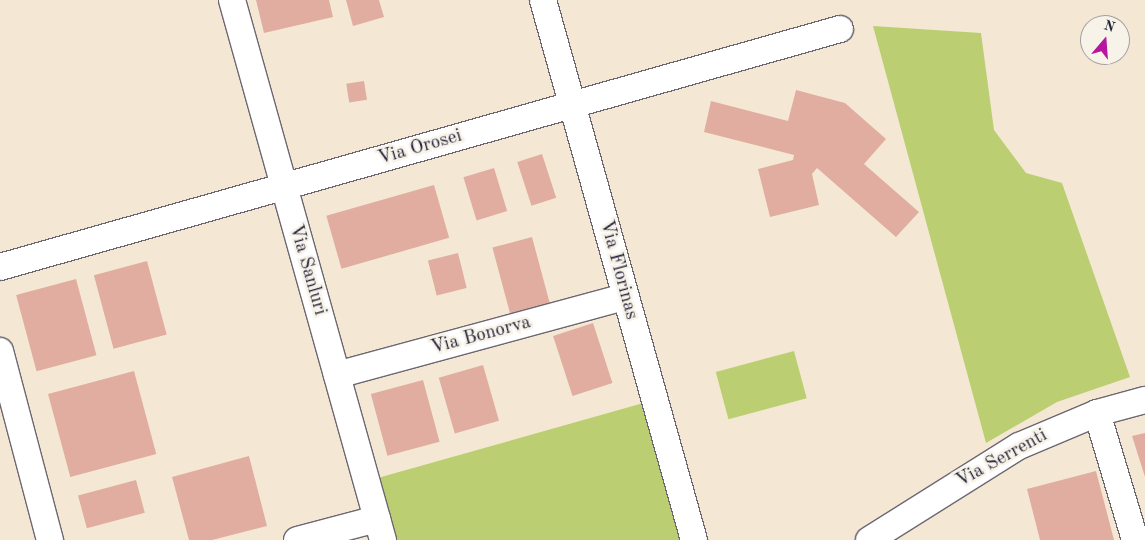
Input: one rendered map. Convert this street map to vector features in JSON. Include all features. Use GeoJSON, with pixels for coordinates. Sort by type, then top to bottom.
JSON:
{"type":"FeatureCollection","features":[{"type":"Feature","properties":{"kind":"street","name":"Via Sanluri"},"geometry":{"type":"LineString","coordinates":[[232,0],[380,529]]}},
{"type":"Feature","properties":{"kind":"street","name":"Via Florinas"},"geometry":{"type":"LineString","coordinates":[[543,0],[624,297],[694,540]]}},
{"type":"Feature","properties":{"kind":"street","name":"Via Orosei"},"geometry":{"type":"LineString","coordinates":[[0,267],[840,29]]}},
{"type":"Feature","properties":{"kind":"street","name":"Via Bonorva"},"geometry":{"type":"LineString","coordinates":[[337,376],[624,297]]}},
{"type":"Feature","properties":{"kind":"street"},"geometry":{"type":"LineString","coordinates":[[0,351],[50,540]]}},
{"type":"Feature","properties":{"kind":"street","name":"Via Serrenti"},"geometry":{"type":"LineString","coordinates":[[870,540],[1019,446],[1097,413],[1145,400]]}},
{"type":"Feature","properties":{"kind":"street"},"geometry":{"type":"LineString","coordinates":[[1097,413],[1135,540]]}},
{"type":"Feature","properties":{"kind":"street"},"geometry":{"type":"LineString","coordinates":[[297,540],[380,529]]}},
{"type":"Feature","properties":{"kind":"green space"},"geometry":{"type":"Polygon","coordinates":[[[873,26],[981,33],[994,130],[1026,173],[1062,183],[1130,377],[1057,402],[986,443],[873,26]]]}},
{"type":"Feature","properties":{"kind":"green space"},"geometry":{"type":"Polygon","coordinates":[[[794,351],[807,398],[728,419],[716,372],[794,351]]]}},
{"type":"Feature","properties":{"kind":"green space"},"geometry":{"type":"Polygon","coordinates":[[[654,400],[694,540],[383,540],[367,481],[654,400]]]}},
{"type":"Feature","properties":{"kind":"building"},"geometry":{"type":"Polygon","coordinates":[[[256,0],[329,0],[333,17],[264,33],[256,0]]]}},
{"type":"Feature","properties":{"kind":"building"},"geometry":{"type":"Polygon","coordinates":[[[346,0],[379,0],[384,17],[353,26],[346,0]]]}},
{"type":"Feature","properties":{"kind":"building"},"geometry":{"type":"Polygon","coordinates":[[[364,81],[367,100],[349,103],[346,84],[364,81]]]}},
{"type":"Feature","properties":{"kind":"building"},"geometry":{"type":"Polygon","coordinates":[[[796,90],[845,103],[886,139],[864,164],[919,212],[896,237],[817,168],[812,174],[819,205],[770,217],[758,169],[793,160],[794,155],[704,132],[711,101],[788,121],[796,90]]]}},
{"type":"Feature","properties":{"kind":"building"},"geometry":{"type":"Polygon","coordinates":[[[542,154],[556,198],[531,206],[517,162],[542,154]]]}},
{"type":"Feature","properties":{"kind":"building"},"geometry":{"type":"Polygon","coordinates":[[[494,168],[507,211],[477,220],[463,177],[494,168]]]}},
{"type":"Feature","properties":{"kind":"building"},"geometry":{"type":"Polygon","coordinates":[[[434,185],[449,238],[341,269],[326,216],[434,185]]]}},
{"type":"Feature","properties":{"kind":"building"},"geometry":{"type":"Polygon","coordinates":[[[532,237],[550,305],[511,315],[492,248],[532,237]]]}},
{"type":"Feature","properties":{"kind":"building"},"geometry":{"type":"Polygon","coordinates":[[[458,253],[467,288],[437,295],[428,260],[458,253]]]}},
{"type":"Feature","properties":{"kind":"building"},"geometry":{"type":"Polygon","coordinates":[[[147,261],[167,334],[114,349],[94,275],[147,261]]]}},
{"type":"Feature","properties":{"kind":"building"},"geometry":{"type":"Polygon","coordinates":[[[76,279],[96,355],[37,371],[16,295],[76,279]]]}},
{"type":"Feature","properties":{"kind":"building"},"geometry":{"type":"Polygon","coordinates":[[[593,323],[612,383],[573,396],[553,336],[593,323]]]}},
{"type":"Feature","properties":{"kind":"building"},"geometry":{"type":"Polygon","coordinates":[[[483,365],[499,421],[455,433],[439,378],[483,365]]]}},
{"type":"Feature","properties":{"kind":"building"},"geometry":{"type":"Polygon","coordinates":[[[134,371],[156,454],[70,477],[48,394],[134,371]]]}},
{"type":"Feature","properties":{"kind":"building"},"geometry":{"type":"Polygon","coordinates":[[[423,380],[440,442],[387,456],[371,394],[423,380]]]}},
{"type":"Feature","properties":{"kind":"building"},"geometry":{"type":"Polygon","coordinates":[[[1145,433],[1145,477],[1132,436],[1145,433]]]}},
{"type":"Feature","properties":{"kind":"building"},"geometry":{"type":"Polygon","coordinates":[[[249,456],[267,526],[212,540],[189,540],[172,477],[249,456]]]}},
{"type":"Feature","properties":{"kind":"building"},"geometry":{"type":"Polygon","coordinates":[[[1096,471],[1114,540],[1040,540],[1027,489],[1096,471]]]}},
{"type":"Feature","properties":{"kind":"building"},"geometry":{"type":"Polygon","coordinates":[[[136,480],[145,513],[87,528],[78,496],[136,480]]]}}]}
